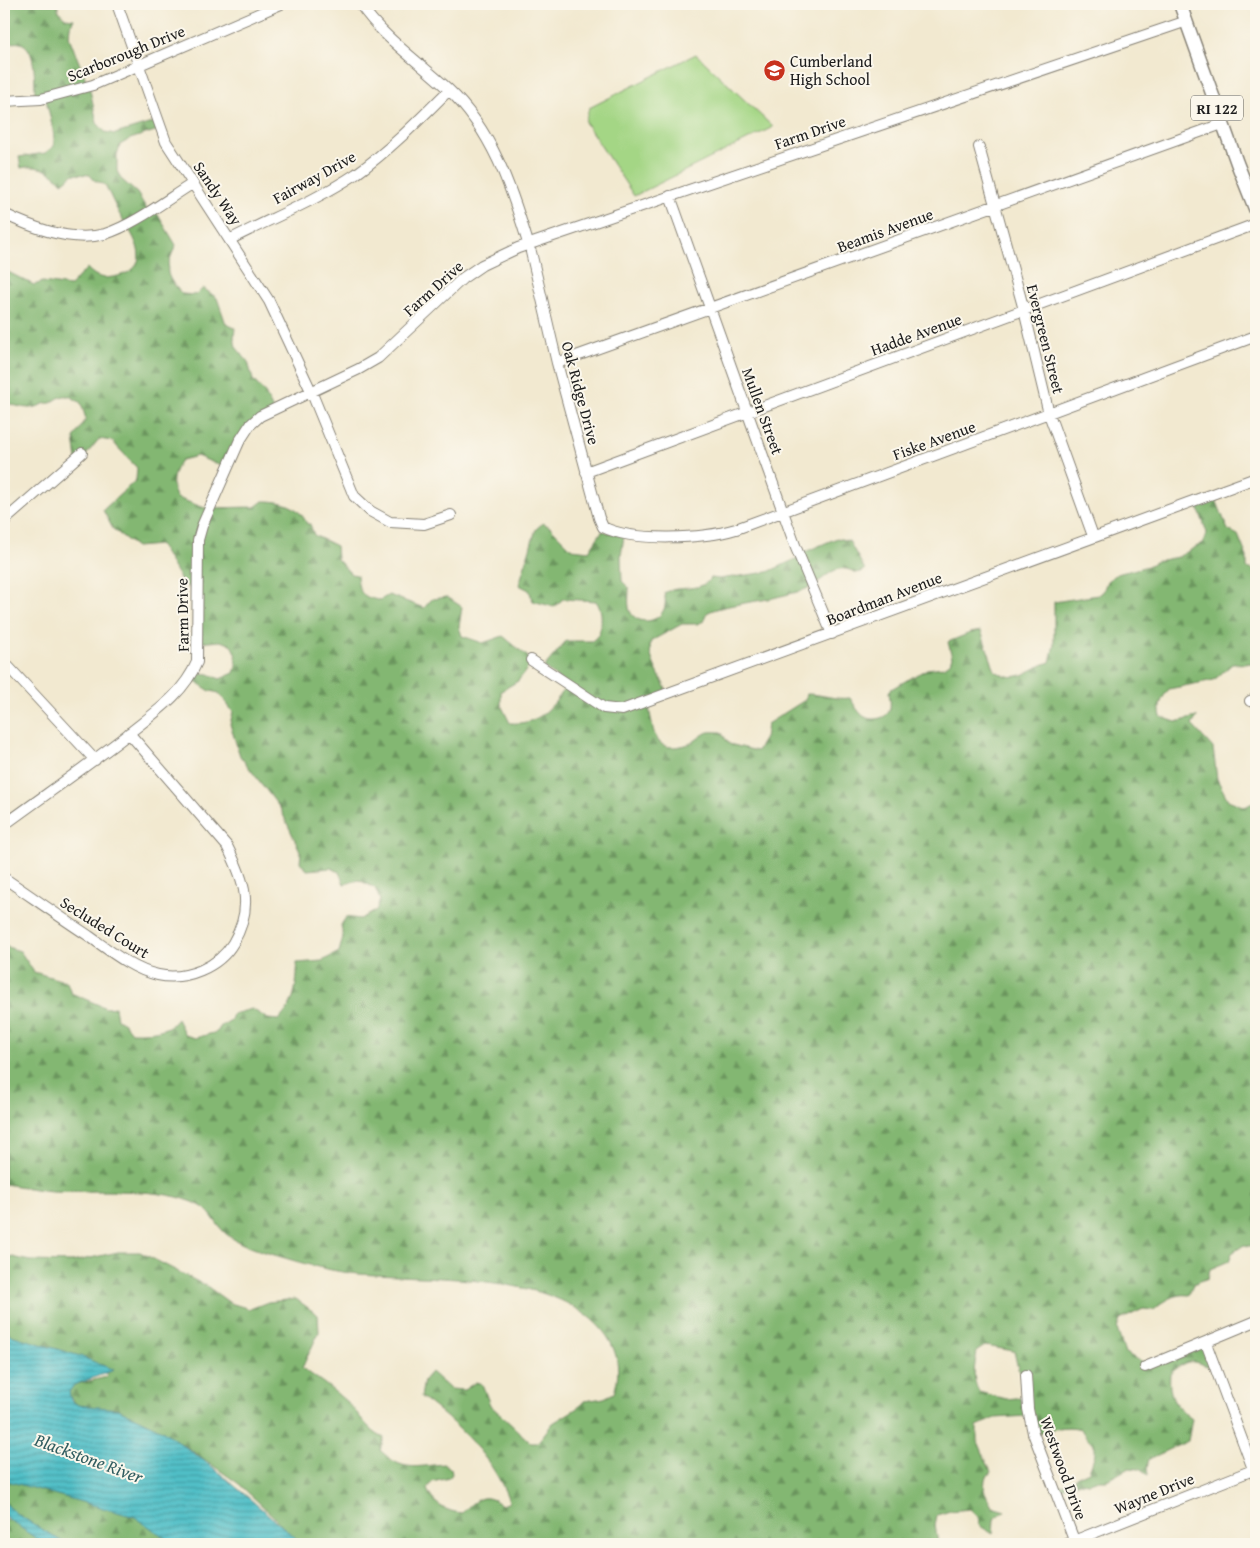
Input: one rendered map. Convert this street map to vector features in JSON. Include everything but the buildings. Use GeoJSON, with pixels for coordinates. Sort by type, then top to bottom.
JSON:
{"type":"FeatureCollection","features":[{"type":"Feature","properties":{"kind":"main road","name":"RI 122"},"geometry":{"type":"LineString","coordinates":[[1180,4],[1222,124],[1256,211]]}},
{"type":"Feature","properties":{"kind":"street","name":"Sandy Way"},"geometry":{"type":"LineString","coordinates":[[117,4],[166,142],[269,301],[311,391],[349,486],[362,504],[379,518],[401,524],[424,524],[451,515]]}},
{"type":"Feature","properties":{"kind":"street","name":"Scarborough Drive"},"geometry":{"type":"LineString","coordinates":[[4,101],[41,99],[93,85],[281,4]]}},
{"type":"Feature","properties":{"kind":"street","name":"Oak Ridge Drive"},"geometry":{"type":"LineString","coordinates":[[360,4],[381,29],[450,90],[484,133],[495,153],[511,188],[530,248],[557,363],[586,472],[603,527],[616,533]]}},
{"type":"Feature","properties":{"kind":"street","name":"Farm Drive"},"geometry":{"type":"LineString","coordinates":[[4,825],[95,760],[129,733],[177,694],[192,674],[197,662],[198,540],[202,526],[239,442],[250,425],[260,416],[378,358],[467,275],[493,259],[530,248],[670,196],[1187,20]]}},
{"type":"Feature","properties":{"kind":"street","name":"Fairway Drive"},"geometry":{"type":"LineString","coordinates":[[230,239],[326,191],[356,173],[390,147],[450,90]]}},
{"type":"Feature","properties":{"kind":"street","name":"Beamis Avenue"},"geometry":{"type":"LineString","coordinates":[[557,363],[1222,124]]}},
{"type":"Feature","properties":{"kind":"street","name":"Evergreen Street"},"geometry":{"type":"LineString","coordinates":[[979,147],[1024,310],[1049,414],[1093,536]]}},
{"type":"Feature","properties":{"kind":"street"},"geometry":{"type":"LineString","coordinates":[[4,214],[58,234],[92,236],[118,229],[192,184]]}},
{"type":"Feature","properties":{"kind":"street","name":"Mullen Street"},"geometry":{"type":"LineString","coordinates":[[670,196],[796,548],[832,634]]}},
{"type":"Feature","properties":{"kind":"street","name":"Hadde Avenue"},"geometry":{"type":"LineString","coordinates":[[586,472],[1256,224]]}},
{"type":"Feature","properties":{"kind":"street","name":"Fiske Avenue"},"geometry":{"type":"LineString","coordinates":[[616,533],[678,538],[710,536],[736,529],[1256,336]]}},
{"type":"Feature","properties":{"kind":"street"},"geometry":{"type":"LineString","coordinates":[[4,521],[82,453]]}},
{"type":"Feature","properties":{"kind":"street","name":"Boardman Avenue"},"geometry":{"type":"LineString","coordinates":[[531,660],[604,708],[622,710],[1093,536],[1256,478]]}},
{"type":"Feature","properties":{"kind":"street"},"geometry":{"type":"LineString","coordinates":[[4,662],[95,760]]}},
{"type":"Feature","properties":{"kind":"street","name":"Secluded Court"},"geometry":{"type":"LineString","coordinates":[[4,878],[124,960],[157,975],[186,975],[204,969],[225,957],[239,932],[246,912],[242,882],[237,865],[227,846],[129,733]]}},
{"type":"Feature","properties":{"kind":"street"},"geometry":{"type":"LineString","coordinates":[[1145,1367],[1256,1321]]}},
{"type":"Feature","properties":{"kind":"street"},"geometry":{"type":"LineString","coordinates":[[1206,1343],[1255,1474]]}},
{"type":"Feature","properties":{"kind":"street","name":"Westwood Drive"},"geometry":{"type":"LineString","coordinates":[[1026,1375],[1028,1409],[1033,1433],[1070,1542]]}},
{"type":"Feature","properties":{"kind":"street","name":"Wayne Drive"},"geometry":{"type":"LineString","coordinates":[[1070,1542],[1255,1474]]}},
{"type":"Feature","properties":{"kind":"green space"},"geometry":{"type":"Polygon","coordinates":[[[4,4],[58,4],[58,10],[65,18],[74,19],[70,27],[69,37],[90,90],[97,123],[105,132],[115,134],[155,122],[158,130],[130,139],[120,145],[117,155],[117,171],[121,179],[137,193],[148,211],[155,210],[176,245],[168,271],[172,281],[182,294],[196,295],[203,288],[217,298],[226,324],[235,328],[236,347],[248,362],[253,380],[265,393],[273,410],[256,422],[226,468],[197,456],[181,460],[173,479],[173,488],[177,498],[205,508],[255,507],[263,501],[289,505],[299,512],[307,524],[310,524],[314,535],[336,546],[337,559],[351,574],[357,575],[358,586],[365,596],[380,600],[389,595],[424,608],[432,599],[447,597],[462,607],[459,627],[462,636],[483,643],[503,636],[533,661],[518,681],[501,691],[501,705],[510,723],[529,721],[544,714],[567,686],[544,667],[566,641],[592,641],[599,635],[601,613],[596,601],[563,599],[554,607],[533,601],[529,590],[519,585],[536,529],[543,523],[550,527],[572,549],[589,551],[602,531],[624,536],[621,556],[622,581],[629,588],[629,608],[632,615],[645,621],[658,617],[663,611],[665,603],[664,593],[670,590],[701,586],[711,578],[719,579],[768,572],[798,558],[798,555],[837,538],[849,541],[865,570],[857,573],[843,569],[837,570],[803,590],[771,599],[711,611],[706,614],[704,621],[697,624],[682,624],[651,641],[650,648],[653,662],[668,695],[649,707],[652,726],[662,745],[677,747],[689,744],[707,732],[721,732],[729,744],[757,751],[765,738],[767,724],[805,700],[807,694],[850,698],[866,718],[882,718],[890,710],[889,692],[891,689],[927,669],[944,667],[950,663],[952,657],[948,642],[970,633],[981,631],[995,671],[1004,675],[1017,676],[1050,662],[1054,645],[1054,602],[1098,595],[1103,592],[1107,581],[1117,574],[1148,566],[1157,561],[1178,557],[1203,543],[1207,533],[1196,501],[1215,497],[1228,530],[1238,535],[1247,557],[1247,568],[1256,571],[1256,663],[1232,664],[1214,680],[1169,689],[1162,699],[1160,709],[1161,717],[1176,722],[1197,717],[1192,725],[1213,748],[1217,779],[1228,800],[1245,807],[1256,801],[1256,1247],[1244,1245],[1232,1253],[1229,1261],[1210,1269],[1208,1278],[1193,1284],[1189,1295],[1174,1296],[1154,1310],[1143,1309],[1120,1320],[1117,1329],[1125,1353],[1150,1366],[1204,1345],[1214,1369],[1191,1362],[1182,1365],[1170,1374],[1170,1388],[1174,1400],[1181,1410],[1192,1419],[1188,1441],[1149,1459],[1148,1475],[1139,1469],[1129,1468],[1107,1480],[1098,1480],[1090,1483],[1080,1482],[1053,1491],[1053,1488],[1074,1481],[1076,1477],[1089,1471],[1095,1450],[1081,1429],[1063,1427],[1033,1436],[1028,1416],[995,1418],[977,1426],[977,1439],[991,1472],[985,1479],[984,1490],[992,1507],[1005,1511],[994,1519],[993,1534],[980,1526],[978,1517],[970,1509],[950,1511],[937,1515],[935,1525],[938,1544],[298,1544],[274,1517],[239,1484],[184,1445],[150,1429],[77,1405],[67,1393],[72,1385],[107,1377],[107,1372],[4,1341],[4,1255],[30,1261],[72,1262],[118,1252],[140,1252],[208,1287],[230,1303],[250,1309],[268,1302],[296,1299],[318,1315],[319,1332],[302,1368],[343,1398],[369,1427],[384,1438],[380,1450],[388,1457],[403,1465],[417,1467],[445,1464],[451,1469],[452,1474],[449,1478],[432,1482],[427,1489],[436,1503],[451,1511],[462,1513],[481,1498],[496,1501],[502,1505],[509,1501],[494,1470],[484,1456],[460,1430],[421,1397],[424,1380],[431,1372],[450,1389],[464,1390],[476,1382],[482,1384],[490,1405],[531,1443],[537,1443],[553,1423],[579,1407],[584,1401],[604,1398],[614,1393],[618,1373],[616,1356],[609,1340],[599,1326],[585,1314],[570,1305],[535,1291],[470,1280],[359,1274],[312,1266],[264,1252],[235,1240],[225,1233],[201,1206],[186,1199],[168,1195],[128,1191],[52,1191],[4,1184],[4,946],[20,951],[34,972],[67,982],[71,993],[106,1008],[115,1007],[117,1019],[124,1023],[131,1032],[150,1032],[162,1029],[173,1024],[177,1019],[185,1035],[195,1038],[217,1032],[221,1026],[231,1020],[233,1014],[252,1009],[268,1019],[278,1020],[288,1008],[294,994],[297,979],[297,963],[322,961],[339,952],[343,937],[341,925],[346,917],[360,919],[376,911],[380,900],[375,888],[359,880],[344,884],[339,872],[331,868],[307,870],[300,862],[301,853],[280,808],[240,756],[230,724],[233,712],[219,693],[210,691],[190,678],[192,672],[209,674],[220,679],[234,673],[236,666],[235,654],[230,644],[220,641],[197,643],[193,590],[182,582],[160,545],[136,547],[113,529],[103,510],[136,480],[137,468],[112,441],[99,439],[86,455],[77,460],[74,438],[86,419],[81,403],[72,398],[63,396],[51,403],[32,408],[20,407],[4,402],[4,270],[34,285],[43,282],[70,286],[87,268],[94,274],[105,278],[128,272],[135,267],[139,254],[134,239],[105,185],[94,180],[90,175],[74,174],[62,183],[54,175],[39,168],[21,168],[19,157],[45,153],[54,146],[54,134],[46,99],[35,99],[34,69],[29,50],[23,44],[15,43],[4,46],[4,4]],[[985,1346],[977,1351],[974,1377],[979,1392],[1006,1399],[1027,1397],[1025,1376],[1018,1369],[1014,1351],[985,1346]]]}},
{"type":"Feature","properties":{"kind":"green space"},"geometry":{"type":"Polygon","coordinates":[[[696,54],[773,127],[634,196],[585,122],[589,108],[696,54]]]}},
{"type":"Feature","properties":{"kind":"green space"},"geometry":{"type":"Polygon","coordinates":[[[4,1473],[132,1512],[178,1544],[4,1544],[4,1518],[8,1521],[16,1520],[4,1503],[4,1473]]]}},
{"type":"Feature","properties":{"kind":"water","name":"Blackstone River"},"geometry":{"type":"Polygon","coordinates":[[[4,1333],[80,1356],[114,1370],[74,1385],[69,1392],[71,1400],[78,1405],[118,1409],[162,1430],[210,1465],[303,1544],[174,1544],[135,1517],[4,1480],[4,1333]]]}},
{"type":"Feature","properties":{"kind":"water"},"geometry":{"type":"Polygon","coordinates":[[[4,1502],[17,1514],[66,1544],[44,1544],[4,1516],[4,1502]]]}},
{"type":"Feature","properties":{"kind":"place","name":"Cumberland High School"},"geometry":{"type":"Point","coordinates":[774,70]}}]}
